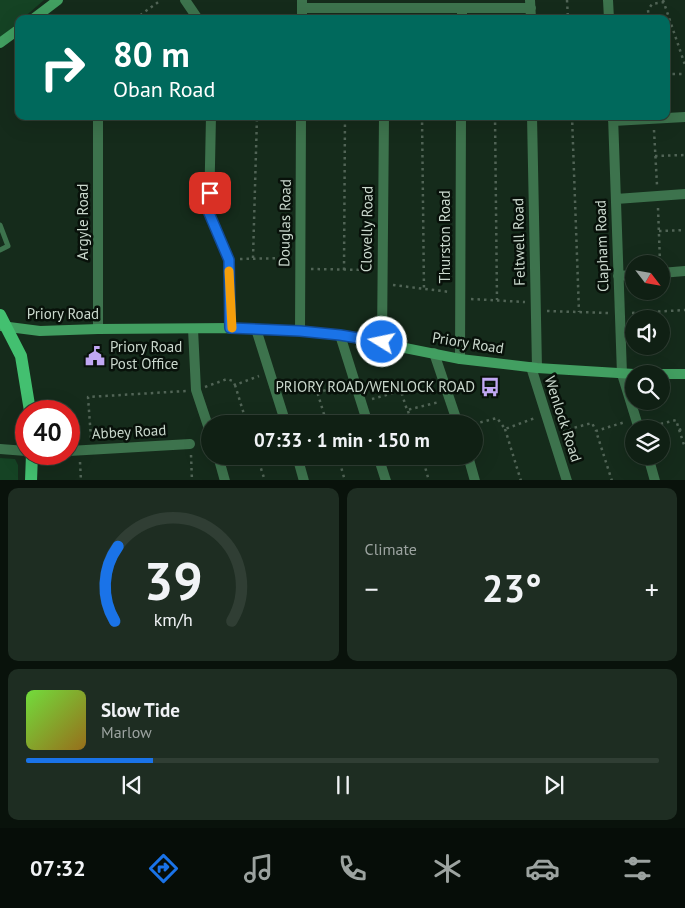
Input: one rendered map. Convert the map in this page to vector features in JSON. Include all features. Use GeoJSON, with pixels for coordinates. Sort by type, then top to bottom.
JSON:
{"type":"FeatureCollection","features":[{"type":"Feature","properties":{"kind":"main road"},"geometry":{"type":"LineString","coordinates":[[0,315],[3,327],[21,356],[28,400]]}},
{"type":"Feature","properties":{"kind":"main road"},"geometry":{"type":"LineString","coordinates":[[31,480],[32,465]]}},
{"type":"Feature","properties":{"kind":"street"},"geometry":{"type":"LineString","coordinates":[[38,15],[58,0]]}},
{"type":"Feature","properties":{"kind":"street"},"geometry":{"type":"LineString","coordinates":[[185,0],[195,15]]}},
{"type":"Feature","properties":{"kind":"street"},"geometry":{"type":"LineString","coordinates":[[608,0],[609,15]]}},
{"type":"Feature","properties":{"kind":"street"},"geometry":{"type":"LineString","coordinates":[[302,9],[385,8],[462,13],[530,9]]}},
{"type":"Feature","properties":{"kind":"street"},"geometry":{"type":"LineString","coordinates":[[385,8],[385,15]]}},
{"type":"Feature","properties":{"kind":"street"},"geometry":{"type":"LineString","coordinates":[[0,43],[15,32]]}},
{"type":"Feature","properties":{"kind":"street"},"geometry":{"type":"LineString","coordinates":[[670,117],[685,117]]}},
{"type":"Feature","properties":{"kind":"street","name":"Argyle Road"},"geometry":{"type":"LineString","coordinates":[[98,120],[98,329]]}},
{"type":"Feature","properties":{"kind":"street"},"geometry":{"type":"LineString","coordinates":[[211,120],[209,213],[229,260],[230,328]]}},
{"type":"Feature","properties":{"kind":"street","name":"Douglas Road"},"geometry":{"type":"LineString","coordinates":[[300,331],[301,120]]}},
{"type":"Feature","properties":{"kind":"street","name":"Clovelly Road"},"geometry":{"type":"LineString","coordinates":[[382,342],[381,280],[384,120]]}},
{"type":"Feature","properties":{"kind":"street","name":"Thurston Road"},"geometry":{"type":"LineString","coordinates":[[460,358],[461,120]]}},
{"type":"Feature","properties":{"kind":"street","name":"Feltwell Road"},"geometry":{"type":"LineString","coordinates":[[532,120],[534,367]]}},
{"type":"Feature","properties":{"kind":"street","name":"Clapham Road"},"geometry":{"type":"LineString","coordinates":[[613,120],[622,374],[636,420]]}},
{"type":"Feature","properties":{"kind":"street"},"geometry":{"type":"LineString","coordinates":[[616,199],[685,194]]}},
{"type":"Feature","properties":{"kind":"street"},"geometry":{"type":"LineString","coordinates":[[670,272],[685,271]]}},
{"type":"Feature","properties":{"kind":"street"},"geometry":{"type":"LineString","coordinates":[[618,276],[625,275]]}},
{"type":"Feature","properties":{"kind":"street","name":"Priory Road"},"geometry":{"type":"LineString","coordinates":[[3,327],[40,331],[193,328],[300,331],[382,342],[460,358],[534,367],[622,374]]}},
{"type":"Feature","properties":{"kind":"street"},"geometry":{"type":"LineString","coordinates":[[193,328],[196,390],[204,415]]}},
{"type":"Feature","properties":{"kind":"street"},"geometry":{"type":"LineString","coordinates":[[256,329],[283,415]]}},
{"type":"Feature","properties":{"kind":"street"},"geometry":{"type":"LineString","coordinates":[[340,335],[365,415]]}},
{"type":"Feature","properties":{"kind":"street"},"geometry":{"type":"LineString","coordinates":[[434,353],[455,415]]}},
{"type":"Feature","properties":{"kind":"street","name":"Wenlock Road"},"geometry":{"type":"LineString","coordinates":[[534,367],[546,414],[567,480]]}},
{"type":"Feature","properties":{"kind":"street"},"geometry":{"type":"LineString","coordinates":[[670,374],[685,374]]}},
{"type":"Feature","properties":{"kind":"street","name":"Abbey Road"},"geometry":{"type":"LineString","coordinates":[[80,450],[190,444]]}},
{"type":"Feature","properties":{"kind":"street"},"geometry":{"type":"LineString","coordinates":[[0,449],[15,450]]}},
{"type":"Feature","properties":{"kind":"street"},"geometry":{"type":"LineString","coordinates":[[221,465],[226,480]]}},
{"type":"Feature","properties":{"kind":"street"},"geometry":{"type":"LineString","coordinates":[[300,465],[304,480]]}},
{"type":"Feature","properties":{"kind":"street"},"geometry":{"type":"LineString","coordinates":[[381,465],[386,480]]}},
{"type":"Feature","properties":{"kind":"street"},"geometry":{"type":"LineString","coordinates":[[471,465],[475,480]]}},
{"type":"Feature","properties":{"kind":"street"},"geometry":{"type":"LineString","coordinates":[[651,465],[656,480]]}},
{"type":"Feature","properties":{"kind":"lane"},"geometry":{"type":"LineString","coordinates":[[0,224],[8,246],[0,250]]}},
{"type":"Feature","properties":{"kind":"path"},"geometry":{"type":"LineString","coordinates":[[140,15],[161,0]]}},
{"type":"Feature","properties":{"kind":"path"},"geometry":{"type":"LineString","coordinates":[[568,0],[568,15]]}},
{"type":"Feature","properties":{"kind":"path"},"geometry":{"type":"LineString","coordinates":[[649,15],[648,10],[652,4],[663,1],[668,15]]}},
{"type":"Feature","properties":{"kind":"path"},"geometry":{"type":"LineString","coordinates":[[670,21],[685,65]]}},
{"type":"Feature","properties":{"kind":"path"},"geometry":{"type":"LineString","coordinates":[[670,74],[685,74]]}},
{"type":"Feature","properties":{"kind":"path"},"geometry":{"type":"LineString","coordinates":[[253,258],[257,120]]}},
{"type":"Feature","properties":{"kind":"path"},"geometry":{"type":"LineString","coordinates":[[344,270],[345,120]]}},
{"type":"Feature","properties":{"kind":"path"},"geometry":{"type":"LineString","coordinates":[[422,120],[424,290]]}},
{"type":"Feature","properties":{"kind":"path"},"geometry":{"type":"LineString","coordinates":[[494,120],[497,300]]}},
{"type":"Feature","properties":{"kind":"path"},"geometry":{"type":"LineString","coordinates":[[572,120],[579,312]]}},
{"type":"Feature","properties":{"kind":"path"},"geometry":{"type":"LineString","coordinates":[[655,156],[685,154]]}},
{"type":"Feature","properties":{"kind":"path"},"geometry":{"type":"LineString","coordinates":[[659,231],[685,230]]}},
{"type":"Feature","properties":{"kind":"path"},"geometry":{"type":"LineString","coordinates":[[229,260],[253,258],[344,270],[370,270],[381,280],[393,285],[452,292],[459,298],[528,302],[535,310],[620,314],[685,310]]}},
{"type":"Feature","properties":{"kind":"path"},"geometry":{"type":"LineString","coordinates":[[234,385],[270,373]]}},
{"type":"Feature","properties":{"kind":"path"},"geometry":{"type":"LineString","coordinates":[[92,450],[88,397],[196,390],[227,379],[233,382],[244,415]]}},
{"type":"Feature","properties":{"kind":"path"},"geometry":{"type":"LineString","coordinates":[[317,393],[354,380]]}},
{"type":"Feature","properties":{"kind":"path"},"geometry":{"type":"LineString","coordinates":[[277,394],[307,383],[313,385],[324,415]]}},
{"type":"Feature","properties":{"kind":"path"},"geometry":{"type":"LineString","coordinates":[[361,402],[401,391],[409,415]]}},
{"type":"Feature","properties":{"kind":"path"},"geometry":{"type":"LineString","coordinates":[[408,410],[450,399]]}},
{"type":"Feature","properties":{"kind":"path"},"geometry":{"type":"LineString","coordinates":[[505,429],[546,414]]}},
{"type":"Feature","properties":{"kind":"path"},"geometry":{"type":"LineString","coordinates":[[483,422],[496,418],[505,429],[521,480]]}},
{"type":"Feature","properties":{"kind":"path"},"geometry":{"type":"LineString","coordinates":[[670,421],[676,420],[685,448]]}},
{"type":"Feature","properties":{"kind":"path"},"geometry":{"type":"LineString","coordinates":[[552,434],[592,423],[612,480]]}},
{"type":"Feature","properties":{"kind":"path"},"geometry":{"type":"LineString","coordinates":[[596,431],[625,428]]}},
{"type":"Feature","properties":{"kind":"path"},"geometry":{"type":"LineString","coordinates":[[679,430],[685,428]]}},
{"type":"Feature","properties":{"kind":"path"},"geometry":{"type":"LineString","coordinates":[[190,444],[192,480]]}},
{"type":"Feature","properties":{"kind":"path"},"geometry":{"type":"LineString","coordinates":[[80,450],[81,480]]}},
{"type":"Feature","properties":{"kind":"path"},"geometry":{"type":"LineString","coordinates":[[261,465],[265,480]]}},
{"type":"Feature","properties":{"kind":"path"},"geometry":{"type":"LineString","coordinates":[[341,465],[345,480]]}},
{"type":"Feature","properties":{"kind":"path"},"geometry":{"type":"LineString","coordinates":[[425,465],[429,480]]}},
{"type":"Feature","properties":{"kind":"green space"},"geometry":{"type":"Polygon","coordinates":[[[0,0],[44,0],[27,15],[15,15],[15,25],[0,38],[0,0]]]}},
{"type":"Feature","properties":{"kind":"green space"},"geometry":{"type":"Polygon","coordinates":[[[0,458],[15,459],[15,465],[18,465],[18,480],[0,480],[0,458]]]}},
{"type":"Feature","properties":{"kind":"slow traffic"},"geometry":{"type":"LineString","coordinates":[[229,271],[230,328],[232,328]]}},
{"type":"Feature","properties":{"kind":"place","name":"Priory Road Post Office"},"geometry":{"type":"Point","coordinates":[95,356]}},
{"type":"Feature","properties":{"kind":"place","name":"PRIORY ROAD/WENLOCK ROAD"},"geometry":{"type":"Point","coordinates":[490,387]}},
{"type":"Feature","properties":{"kind":"route"},"geometry":{"type":"LineString","coordinates":[[210,193],[209,213],[229,260],[230,328],[300,331],[382,342]]}}]}
